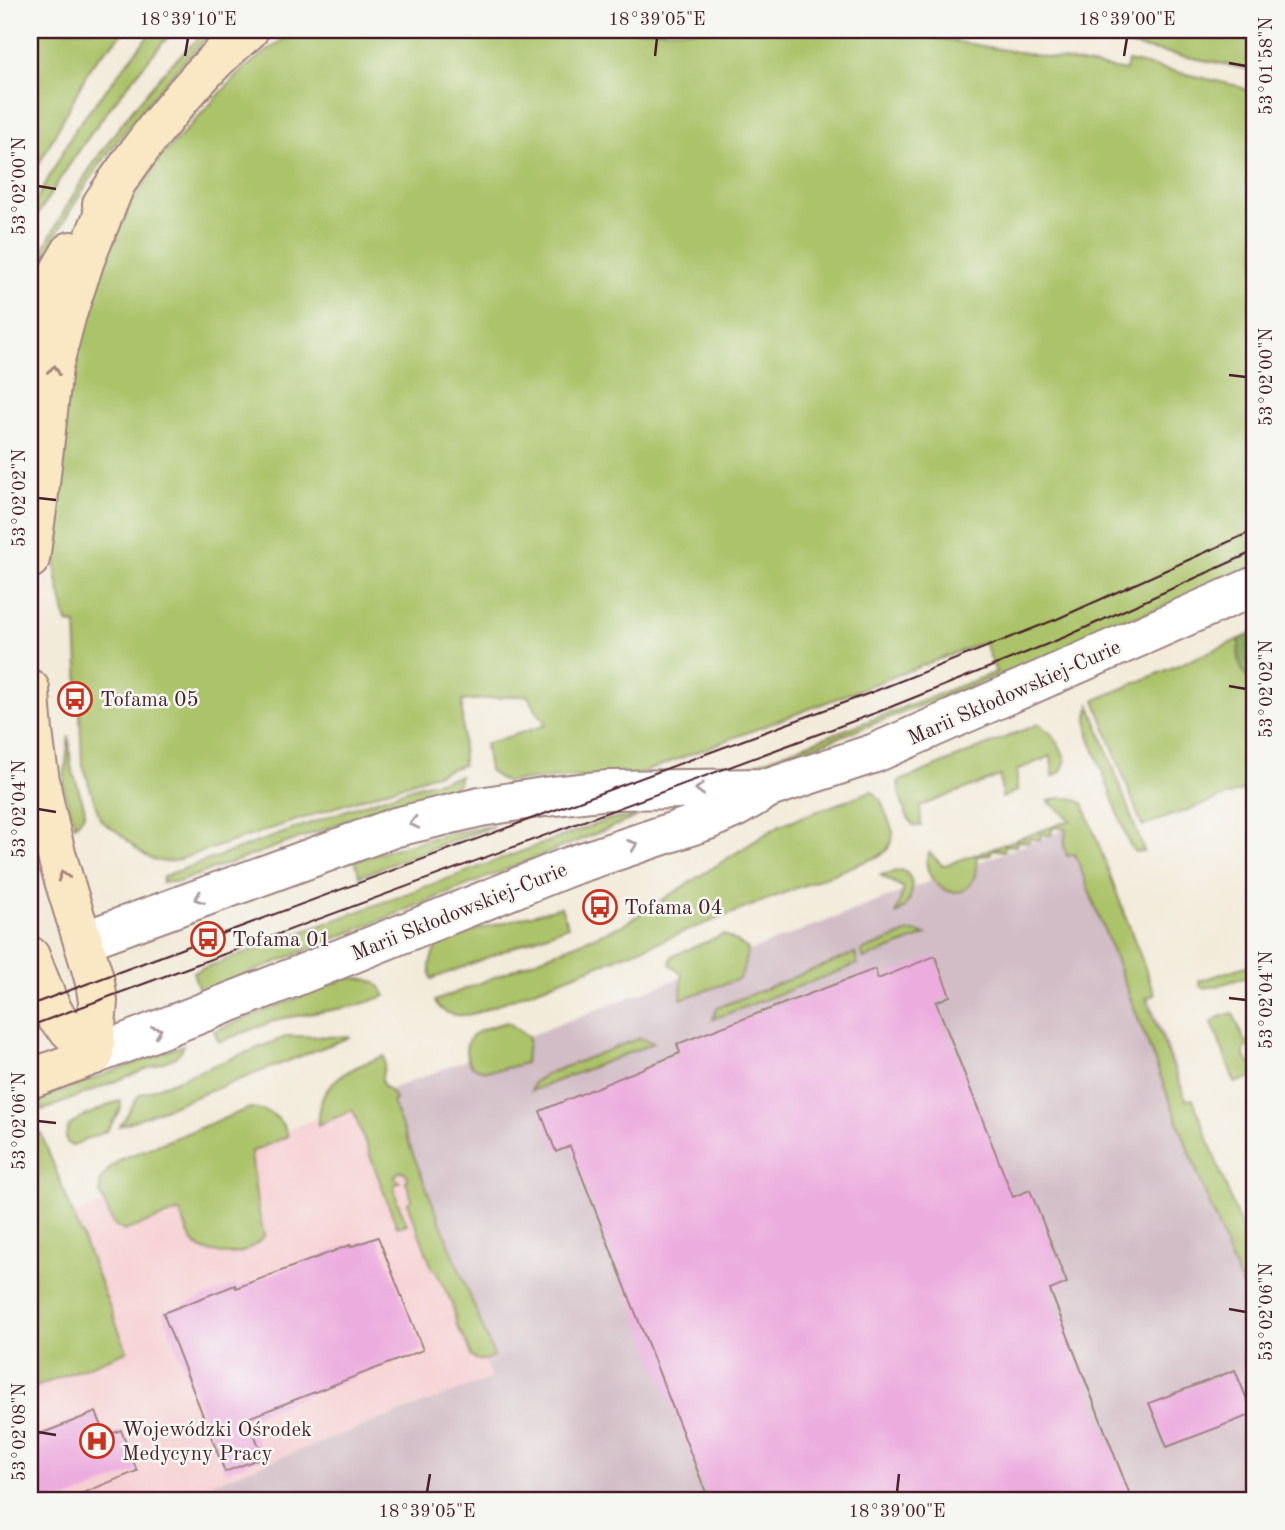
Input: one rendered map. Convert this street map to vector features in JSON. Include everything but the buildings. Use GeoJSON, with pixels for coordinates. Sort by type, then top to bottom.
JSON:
{"type":"FeatureCollection","features":[{"type":"Feature","properties":{"kind":"main road"},"geometry":{"type":"LineString","coordinates":[[30,330],[40,305],[64,262],[140,149],[213,63],[249,30]]}},
{"type":"Feature","properties":{"kind":"main road"},"geometry":{"type":"LineString","coordinates":[[30,559],[54,367],[67,314],[85,260],[116,183]]}},
{"type":"Feature","properties":{"kind":"main road"},"geometry":{"type":"LineString","coordinates":[[30,690],[34,746],[42,793],[56,854],[95,982],[98,1001],[94,1055]]}},
{"type":"Feature","properties":{"kind":"main road","name":"Marii Skłodowskiej-Curie"},"geometry":{"type":"LineString","coordinates":[[30,959],[83,941]]}},
{"type":"Feature","properties":{"kind":"main road"},"geometry":{"type":"LineString","coordinates":[[30,959],[56,1017],[94,1055]]}},
{"type":"Feature","properties":{"kind":"main road","name":"Marii Skłodowskiej-Curie"},"geometry":{"type":"LineString","coordinates":[[30,1079],[94,1055]]}},
{"type":"Feature","properties":{"kind":"street","name":"Marii Skłodowskiej-Curie"},"geometry":{"type":"LineString","coordinates":[[94,1055],[279,984],[568,867],[708,820],[769,788],[875,753],[1255,586]]}},
{"type":"Feature","properties":{"kind":"street","name":"Marii Skłodowskiej-Curie"},"geometry":{"type":"LineString","coordinates":[[83,941],[383,831],[480,807],[609,790],[769,788]]}},
{"type":"Feature","properties":{"kind":"shaded area"},"geometry":{"type":"Polygon","coordinates":[[[1089,820],[1151,1000],[1255,1281],[1255,1500],[168,1500],[491,1378],[378,1094],[1089,820]]]}},
{"type":"Feature","properties":{"kind":"shaded area"},"geometry":{"type":"Polygon","coordinates":[[[378,1094],[491,1378],[168,1500],[30,1500],[30,1389],[127,1351],[74,1215],[378,1094]]]}},
{"type":"Feature","properties":{"kind":"green space"},"geometry":{"type":"Polygon","coordinates":[[[30,30],[126,30],[92,64],[30,181],[30,30]]]}},
{"type":"Feature","properties":{"kind":"green space"},"geometry":{"type":"Polygon","coordinates":[[[153,30],[174,30],[97,125],[30,228],[30,212],[76,128],[153,30]]]}},
{"type":"Feature","properties":{"kind":"green space"},"geometry":{"type":"Polygon","coordinates":[[[207,30],[214,30],[134,119],[87,184],[66,217],[30,289],[39,257],[73,195],[101,152],[165,71],[207,30]]]}},
{"type":"Feature","properties":{"kind":"green space"},"geometry":{"type":"Polygon","coordinates":[[[296,30],[890,30],[1126,71],[1128,61],[1238,86],[1255,94],[1255,567],[1037,661],[761,767],[745,768],[996,672],[984,642],[631,777],[551,778],[505,782],[489,770],[485,744],[546,725],[527,695],[462,701],[463,765],[174,861],[157,861],[150,858],[100,819],[82,762],[76,624],[67,623],[56,575],[54,462],[62,375],[106,243],[161,157],[243,69],[296,30]]]}},
{"type":"Feature","properties":{"kind":"green space"},"geometry":{"type":"Polygon","coordinates":[[[1052,30],[1255,30],[1255,71],[1248,69],[1052,30]]]}},
{"type":"Feature","properties":{"kind":"green space"},"geometry":{"type":"Polygon","coordinates":[[[1255,632],[1255,687],[1240,665],[1239,653],[1240,639],[1255,632]]]}},
{"type":"Feature","properties":{"kind":"green space"},"geometry":{"type":"Polygon","coordinates":[[[1240,639],[1240,665],[1255,687],[1255,786],[1142,826],[1095,700],[1240,639]]]}},
{"type":"Feature","properties":{"kind":"green space"},"geometry":{"type":"Polygon","coordinates":[[[1090,705],[1144,851],[1135,852],[1130,846],[1089,735],[1087,717],[1090,705]]]}},
{"type":"Feature","properties":{"kind":"green space"},"geometry":{"type":"Polygon","coordinates":[[[1038,724],[1052,735],[1061,749],[1066,761],[1061,771],[1053,777],[1051,756],[1017,770],[1017,791],[1002,798],[1000,776],[920,806],[921,826],[914,826],[903,805],[898,782],[1038,724]]]}},
{"type":"Feature","properties":{"kind":"green space"},"geometry":{"type":"Polygon","coordinates":[[[69,736],[71,766],[85,813],[75,825],[64,781],[69,736]]]}},
{"type":"Feature","properties":{"kind":"green space"},"geometry":{"type":"Polygon","coordinates":[[[460,776],[457,785],[451,790],[361,816],[178,882],[162,882],[163,877],[172,873],[358,806],[421,785],[460,776]]]}},
{"type":"Feature","properties":{"kind":"green space"},"geometry":{"type":"Polygon","coordinates":[[[872,791],[880,799],[893,832],[887,850],[879,856],[476,1013],[452,1014],[443,1010],[435,1001],[623,925],[780,825],[872,791]]]}},
{"type":"Feature","properties":{"kind":"green space"},"geometry":{"type":"Polygon","coordinates":[[[1072,798],[1083,803],[1155,995],[1146,998],[1186,1100],[1193,1099],[1255,1264],[1255,1317],[1075,854],[1067,856],[1064,846],[1066,829],[1053,827],[1051,835],[1041,834],[1040,840],[1030,838],[1029,842],[1017,841],[1016,846],[1006,845],[1004,851],[992,849],[990,855],[977,856],[974,878],[964,890],[955,892],[939,886],[928,870],[929,852],[943,866],[1071,820],[1048,801],[1072,798]]]}},
{"type":"Feature","properties":{"kind":"green space"},"geometry":{"type":"Polygon","coordinates":[[[637,817],[200,993],[193,972],[610,819],[637,817]]]}},
{"type":"Feature","properties":{"kind":"green space"},"geometry":{"type":"Polygon","coordinates":[[[493,826],[360,876],[355,861],[441,836],[493,826]]]}},
{"type":"Feature","properties":{"kind":"green space"},"geometry":{"type":"Polygon","coordinates":[[[901,870],[910,879],[912,892],[906,905],[896,914],[904,888],[880,875],[901,870]]]}},
{"type":"Feature","properties":{"kind":"green space"},"geometry":{"type":"Polygon","coordinates":[[[561,907],[568,926],[432,979],[432,956],[446,938],[561,907]]]}},
{"type":"Feature","properties":{"kind":"green space"},"geometry":{"type":"Polygon","coordinates":[[[909,932],[926,935],[864,959],[861,951],[909,932]]]}},
{"type":"Feature","properties":{"kind":"green space"},"geometry":{"type":"Polygon","coordinates":[[[723,935],[748,949],[739,979],[681,999],[682,975],[670,964],[672,956],[723,935]]]}},
{"type":"Feature","properties":{"kind":"green space"},"geometry":{"type":"Polygon","coordinates":[[[855,953],[858,964],[713,1019],[717,1008],[855,953]]]}},
{"type":"Feature","properties":{"kind":"green space"},"geometry":{"type":"Polygon","coordinates":[[[1255,963],[1255,974],[1217,986],[1200,986],[1199,981],[1255,963]]]}},
{"type":"Feature","properties":{"kind":"green space"},"geometry":{"type":"Polygon","coordinates":[[[360,978],[376,983],[386,996],[355,1006],[279,1019],[219,1042],[214,1031],[344,979],[360,978]]]}},
{"type":"Feature","properties":{"kind":"green space"},"geometry":{"type":"Polygon","coordinates":[[[1233,1013],[1245,1042],[1255,1040],[1255,1046],[1245,1048],[1244,1056],[1251,1065],[1255,1065],[1255,1076],[1235,1083],[1212,1022],[1233,1013]]]}},
{"type":"Feature","properties":{"kind":"green space"},"geometry":{"type":"Polygon","coordinates":[[[507,1022],[529,1037],[525,1063],[490,1070],[474,1067],[468,1061],[466,1051],[470,1039],[483,1029],[507,1022]]]}},
{"type":"Feature","properties":{"kind":"green space"},"geometry":{"type":"Polygon","coordinates":[[[288,1036],[350,1037],[120,1126],[139,1095],[288,1036]]]}},
{"type":"Feature","properties":{"kind":"green space"},"geometry":{"type":"Polygon","coordinates":[[[640,1038],[654,1043],[531,1091],[534,1082],[549,1073],[640,1038]]]}},
{"type":"Feature","properties":{"kind":"green space"},"geometry":{"type":"Polygon","coordinates":[[[183,1045],[174,1058],[44,1110],[34,1107],[31,1102],[183,1045]]]}},
{"type":"Feature","properties":{"kind":"green space"},"geometry":{"type":"Polygon","coordinates":[[[384,1056],[383,1084],[394,1096],[395,1100],[392,1102],[494,1356],[485,1360],[471,1357],[469,1347],[457,1326],[452,1303],[432,1268],[408,1203],[412,1199],[405,1172],[396,1174],[395,1178],[400,1182],[394,1185],[397,1201],[407,1224],[397,1227],[353,1110],[318,1125],[319,1110],[329,1087],[347,1072],[384,1056]]]}},
{"type":"Feature","properties":{"kind":"green space"},"geometry":{"type":"Polygon","coordinates":[[[120,1100],[121,1108],[107,1131],[71,1146],[68,1144],[66,1137],[69,1126],[80,1118],[120,1100]]]}},
{"type":"Feature","properties":{"kind":"green space"},"geometry":{"type":"Polygon","coordinates":[[[250,1108],[274,1116],[288,1136],[251,1152],[264,1236],[259,1241],[234,1253],[205,1250],[191,1239],[180,1211],[124,1231],[113,1224],[100,1193],[100,1181],[110,1168],[121,1159],[250,1108]]]}},
{"type":"Feature","properties":{"kind":"green space"},"geometry":{"type":"Polygon","coordinates":[[[41,1133],[127,1351],[30,1389],[30,1137],[41,1133]]]}},
{"type":"Feature","properties":{"kind":"tram line"},"geometry":{"type":"LineString","coordinates":[[30,1005],[870,693],[1057,619],[1255,530]]}},
{"type":"Feature","properties":{"kind":"tram line"},"geometry":{"type":"LineString","coordinates":[[30,1026],[878,712],[1065,637],[1255,551]]}},
{"type":"Feature","properties":{"kind":"place","name":"Tofama 05"},"geometry":{"type":"Point","coordinates":[75,699]}},
{"type":"Feature","properties":{"kind":"place","name":"Tofama 04"},"geometry":{"type":"Point","coordinates":[600,907]}},
{"type":"Feature","properties":{"kind":"place","name":"Tofama 01"},"geometry":{"type":"Point","coordinates":[208,939]}},
{"type":"Feature","properties":{"kind":"place","name":"Wojewódzki Ośrodek Medycyny Pracy"},"geometry":{"type":"Point","coordinates":[97,1441]}}]}
